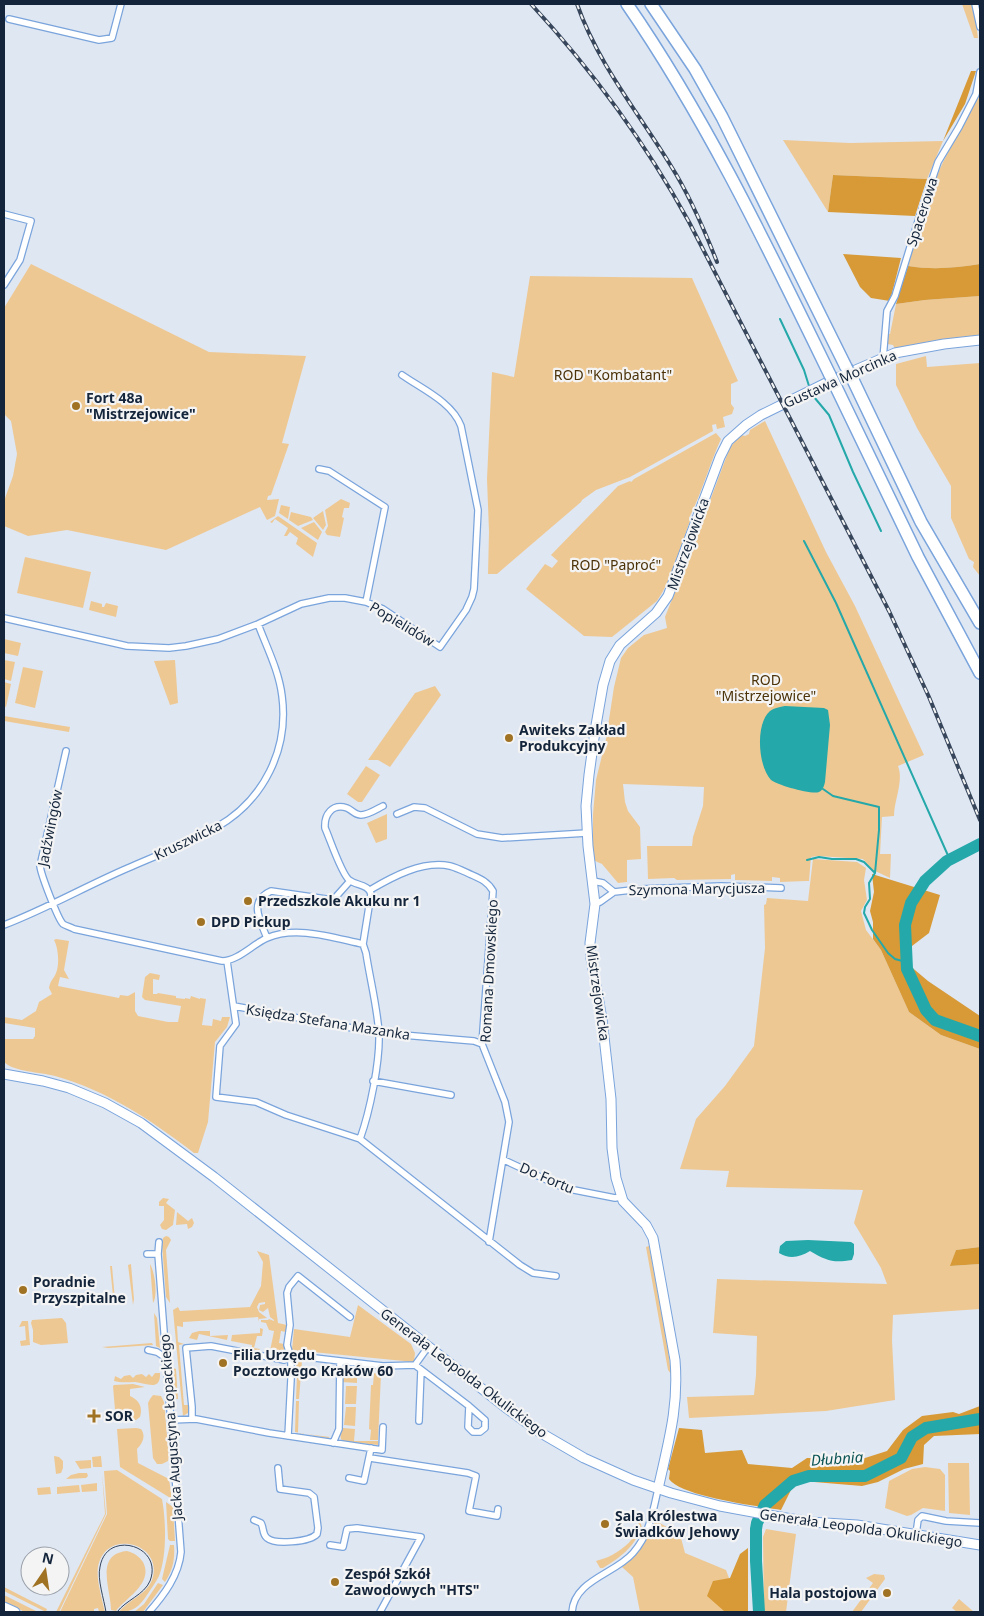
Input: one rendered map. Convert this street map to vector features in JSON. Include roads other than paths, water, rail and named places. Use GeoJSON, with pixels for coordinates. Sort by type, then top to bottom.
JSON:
{"type":"FeatureCollection","features":[{"type":"Feature","properties":{"kind":"highway"},"geometry":{"type":"LineString","coordinates":[[627,4],[655,44],[700,120],[792,297],[918,557],[980,673]]}},
{"type":"Feature","properties":{"kind":"highway"},"geometry":{"type":"LineString","coordinates":[[651,4],[695,69],[722,117],[921,522],[980,623]]}},
{"type":"Feature","properties":{"kind":"street"},"geometry":{"type":"LineString","coordinates":[[9,19],[99,40],[112,38],[121,4]]}},
{"type":"Feature","properties":{"kind":"street"},"geometry":{"type":"LineString","coordinates":[[975,4],[980,27]]}},
{"type":"Feature","properties":{"kind":"street","name":"Spacerowa"},"geometry":{"type":"LineString","coordinates":[[883,359],[887,311],[895,296],[938,162],[959,128],[976,94],[980,72]]}},
{"type":"Feature","properties":{"kind":"street"},"geometry":{"type":"LineString","coordinates":[[4,214],[31,221],[20,260],[4,285]]}},
{"type":"Feature","properties":{"kind":"street","name":"Gustawa Morcinka"},"geometry":{"type":"LineString","coordinates":[[761,416],[828,382],[895,353],[980,340]]}},
{"type":"Feature","properties":{"kind":"street","name":"Popielidów"},"geometry":{"type":"LineString","coordinates":[[4,618],[139,648],[178,647],[218,639],[258,624],[301,604],[315,600],[345,598],[366,602],[383,609],[440,646],[466,610],[472,597],[478,510],[461,426],[457,417],[448,407],[402,375]]}},
{"type":"Feature","properties":{"kind":"street","name":"Mistrzejowicka"},"geometry":{"type":"LineString","coordinates":[[658,1489],[676,1403],[675,1360],[653,1238],[646,1225],[621,1197],[614,1167],[611,1099],[602,1019],[590,943],[595,904],[587,833],[589,775],[603,685],[610,661],[620,645],[656,614],[666,600],[724,447],[735,433],[761,416]]}},
{"type":"Feature","properties":{"kind":"street"},"geometry":{"type":"LineString","coordinates":[[319,469],[329,471],[385,507],[366,602]]}},
{"type":"Feature","properties":{"kind":"street","name":"Kruszwicka"},"geometry":{"type":"LineString","coordinates":[[4,925],[218,827],[250,801],[260,790],[275,762],[282,739],[284,721],[282,695],[278,679],[258,624]]}},
{"type":"Feature","properties":{"kind":"street","name":"Jadźwingów"},"geometry":{"type":"LineString","coordinates":[[54,903],[44,883],[40,866],[66,751]]}},
{"type":"Feature","properties":{"kind":"street"},"geometry":{"type":"LineString","coordinates":[[360,1139],[366,1123],[377,1062],[379,1033],[363,944],[372,894],[367,887],[350,881],[344,874],[325,828],[325,818],[335,808],[348,808],[358,815],[383,806]]}},
{"type":"Feature","properties":{"kind":"street"},"geometry":{"type":"LineString","coordinates":[[396,814],[414,807],[425,808],[477,834],[502,838],[587,833]]}},
{"type":"Feature","properties":{"kind":"street","name":"Romana Dmowskiego"},"geometry":{"type":"LineString","coordinates":[[370,890],[402,873],[441,865],[462,870],[488,883],[493,891],[482,1044],[509,1115],[504,1160],[489,1242]]}},
{"type":"Feature","properties":{"kind":"street"},"geometry":{"type":"LineString","coordinates":[[267,938],[257,910],[258,901],[263,895],[271,891],[333,900],[350,881]]}},
{"type":"Feature","properties":{"kind":"street","name":"Szymona Marycjusza"},"geometry":{"type":"LineString","coordinates":[[593,881],[603,883],[614,892]]}},
{"type":"Feature","properties":{"kind":"street","name":"Szymona Marycjusza"},"geometry":{"type":"LineString","coordinates":[[595,904],[614,892],[641,889],[721,886],[781,888]]}},
{"type":"Feature","properties":{"kind":"street"},"geometry":{"type":"LineString","coordinates":[[54,903],[62,924],[74,929],[217,960],[227,961],[267,938],[284,934],[304,933],[363,944]]}},
{"type":"Feature","properties":{"kind":"street"},"geometry":{"type":"LineString","coordinates":[[227,961],[236,1024],[220,1046],[216,1097],[256,1102],[286,1116],[360,1139],[489,1242],[532,1273],[556,1276]]}},
{"type":"Feature","properties":{"kind":"street","name":"Księdza Stefana Mazanka"},"geometry":{"type":"LineString","coordinates":[[234,1006],[379,1033],[474,1041],[482,1044]]}},
{"type":"Feature","properties":{"kind":"street","name":"Generała Leopolda Okulickiego"},"geometry":{"type":"LineString","coordinates":[[4,1074],[69,1088],[105,1103],[141,1123],[214,1177],[511,1411],[553,1440],[608,1469],[658,1489],[706,1503],[748,1512],[810,1522],[856,1525],[980,1546]]}},
{"type":"Feature","properties":{"kind":"street"},"geometry":{"type":"LineString","coordinates":[[373,1081],[451,1095]]}},
{"type":"Feature","properties":{"kind":"street","name":"Do Fortu"},"geometry":{"type":"LineString","coordinates":[[504,1160],[564,1188],[616,1198],[621,1197]]}},
{"type":"Feature","properties":{"kind":"street","name":"Jacka Augustyna Łopackiego"},"geometry":{"type":"LineString","coordinates":[[149,1612],[172,1581],[180,1558],[158,1254],[159,1242]]}},
{"type":"Feature","properties":{"kind":"street"},"geometry":{"type":"LineString","coordinates":[[148,1254],[158,1254]]}},
{"type":"Feature","properties":{"kind":"street"},"geometry":{"type":"LineString","coordinates":[[288,1436],[291,1358],[287,1345],[290,1325],[287,1293],[289,1286],[298,1276],[350,1317]]}},
{"type":"Feature","properties":{"kind":"street"},"geometry":{"type":"LineString","coordinates":[[192,1419],[186,1348],[210,1346],[284,1360],[298,1356],[383,1366],[415,1366],[469,1406],[485,1419],[486,1426],[480,1432],[473,1432],[468,1428],[469,1406]]}},
{"type":"Feature","properties":{"kind":"street"},"geometry":{"type":"LineString","coordinates":[[415,1366],[428,1346]]}},
{"type":"Feature","properties":{"kind":"street"},"geometry":{"type":"LineString","coordinates":[[148,1350],[157,1352],[166,1358]]}},
{"type":"Feature","properties":{"kind":"street"},"geometry":{"type":"LineString","coordinates":[[333,1443],[339,1429],[340,1361]]}},
{"type":"Feature","properties":{"kind":"street"},"geometry":{"type":"LineString","coordinates":[[419,1421],[421,1370]]}},
{"type":"Feature","properties":{"kind":"street"},"geometry":{"type":"LineString","coordinates":[[171,1420],[192,1419],[382,1450],[383,1428]]}},
{"type":"Feature","properties":{"kind":"street"},"geometry":{"type":"LineString","coordinates":[[349,1478],[364,1481],[371,1448]]}},
{"type":"Feature","properties":{"kind":"street"},"geometry":{"type":"LineString","coordinates":[[370,1458],[428,1466],[476,1476],[469,1511],[497,1516],[498,1509]]}},
{"type":"Feature","properties":{"kind":"street"},"geometry":{"type":"LineString","coordinates":[[254,1520],[260,1521],[265,1535],[270,1539],[283,1542],[310,1539],[317,1534],[314,1497],[309,1493],[280,1489],[278,1468]]}},
{"type":"Feature","properties":{"kind":"street"},"geometry":{"type":"LineString","coordinates":[[572,1612],[574,1601],[583,1589],[626,1559],[637,1548],[648,1528],[658,1489]]}},
{"type":"Feature","properties":{"kind":"street"},"geometry":{"type":"LineString","coordinates":[[916,1534],[918,1520],[922,1516],[946,1521],[980,1523]]}},
{"type":"Feature","properties":{"kind":"street"},"geometry":{"type":"LineString","coordinates":[[330,1545],[343,1547],[347,1529],[352,1528],[421,1537],[380,1612]]}},
{"type":"Feature","properties":{"kind":"street","name":"Jacka Augustyna Łopackiego"},"geometry":{"type":"LineString","coordinates":[[154,1612],[156,1604]]}},
{"type":"Feature","properties":{"kind":"street"},"geometry":{"type":"LineString","coordinates":[[4,1607],[15,1612]]}},
{"type":"Feature","properties":{"kind":"water"},"geometry":{"type":"Polygon","coordinates":[[[785,706],[824,708],[828,710],[830,725],[825,782],[819,792],[802,791],[774,782],[767,774],[763,765],[760,745],[762,725],[770,711],[785,706]]]}},
{"type":"Feature","properties":{"kind":"water"},"geometry":{"type":"Polygon","coordinates":[[[786,1241],[851,1242],[854,1244],[852,1260],[830,1260],[810,1251],[795,1257],[779,1253],[780,1246],[786,1241]]]}},
{"type":"Feature","properties":{"kind":"waterway"},"geometry":{"type":"LineString","coordinates":[[780,319],[804,370],[809,386]]}},
{"type":"Feature","properties":{"kind":"waterway"},"geometry":{"type":"LineString","coordinates":[[814,397],[829,415],[881,531]]}},
{"type":"Feature","properties":{"kind":"waterway"},"geometry":{"type":"LineString","coordinates":[[804,541],[836,603],[950,860]]}},
{"type":"Feature","properties":{"kind":"waterway"},"geometry":{"type":"LineString","coordinates":[[823,789],[833,796],[879,807],[875,873],[869,883],[870,899],[864,913],[872,930],[888,953],[895,959],[906,962]]}},
{"type":"Feature","properties":{"kind":"waterway","name":"Dłubnia"},"geometry":{"type":"LineString","coordinates":[[980,844],[947,861],[925,881],[911,903],[905,925],[907,969],[926,1010],[935,1020],[980,1036]]}},
{"type":"Feature","properties":{"kind":"waterway"},"geometry":{"type":"LineString","coordinates":[[807,860],[819,857],[856,859],[864,862],[874,872]]}},
{"type":"Feature","properties":{"kind":"waterway","name":"Dłubnia"},"geometry":{"type":"LineString","coordinates":[[759,1612],[756,1529],[765,1505],[793,1481],[809,1476],[865,1476],[901,1458],[912,1437],[926,1428],[980,1419]]}},
{"type":"Feature","properties":{"kind":"tram line"},"geometry":{"type":"LineString","coordinates":[[106,1612],[99,1577],[104,1555],[112,1548],[122,1545],[132,1546],[142,1551],[149,1558],[152,1569],[150,1581],[144,1590],[117,1612]]}},
{"type":"Feature","properties":{"kind":"railway"},"geometry":{"type":"LineString","coordinates":[[531,4],[596,81],[636,135],[689,222],[889,611],[929,697],[980,820]]}},
{"type":"Feature","properties":{"kind":"railway"},"geometry":{"type":"LineString","coordinates":[[577,4],[607,67],[678,177],[702,225],[717,262]]}},
{"type":"Feature","properties":{"kind":"place","name":"Fort 48a \"Mistrzejowice\""},"geometry":{"type":"Point","coordinates":[76,406]}},
{"type":"Feature","properties":{"kind":"place","name":"Awiteks Zakład Produkcyjny"},"geometry":{"type":"Point","coordinates":[509,738]}},
{"type":"Feature","properties":{"kind":"place","name":"Przedszkole Akuku nr 1"},"geometry":{"type":"Point","coordinates":[248,901]}},
{"type":"Feature","properties":{"kind":"place","name":"DPD Pickup"},"geometry":{"type":"Point","coordinates":[201,922]}},
{"type":"Feature","properties":{"kind":"place","name":"Poradnie Przyszpitalne"},"geometry":{"type":"Point","coordinates":[23,1290]}},
{"type":"Feature","properties":{"kind":"place","name":"Filia Urzędu Pocztowego Kraków 60"},"geometry":{"type":"Point","coordinates":[223,1363]}},
{"type":"Feature","properties":{"kind":"place","name":"SOR"},"geometry":{"type":"Point","coordinates":[94,1416]}},
{"type":"Feature","properties":{"kind":"place","name":"Sala Królestwa Świadków Jehowy"},"geometry":{"type":"Point","coordinates":[605,1524]}},
{"type":"Feature","properties":{"kind":"place","name":"Zespół Szkół Zawodowych \"HTS\""},"geometry":{"type":"Point","coordinates":[335,1582]}},
{"type":"Feature","properties":{"kind":"place","name":"Hala postojowa"},"geometry":{"type":"Point","coordinates":[887,1593]}},
{"type":"Feature","properties":{"kind":"park label","name":"ROD \"Kombatant\""},"geometry":{"type":"Point","coordinates":[613,375]}},
{"type":"Feature","properties":{"kind":"park label","name":"ROD \"Paproć\""},"geometry":{"type":"Point","coordinates":[616,565]}},
{"type":"Feature","properties":{"kind":"park label","name":"ROD \"Mistrzejowice\""},"geometry":{"type":"Point","coordinates":[766,688]}}]}
